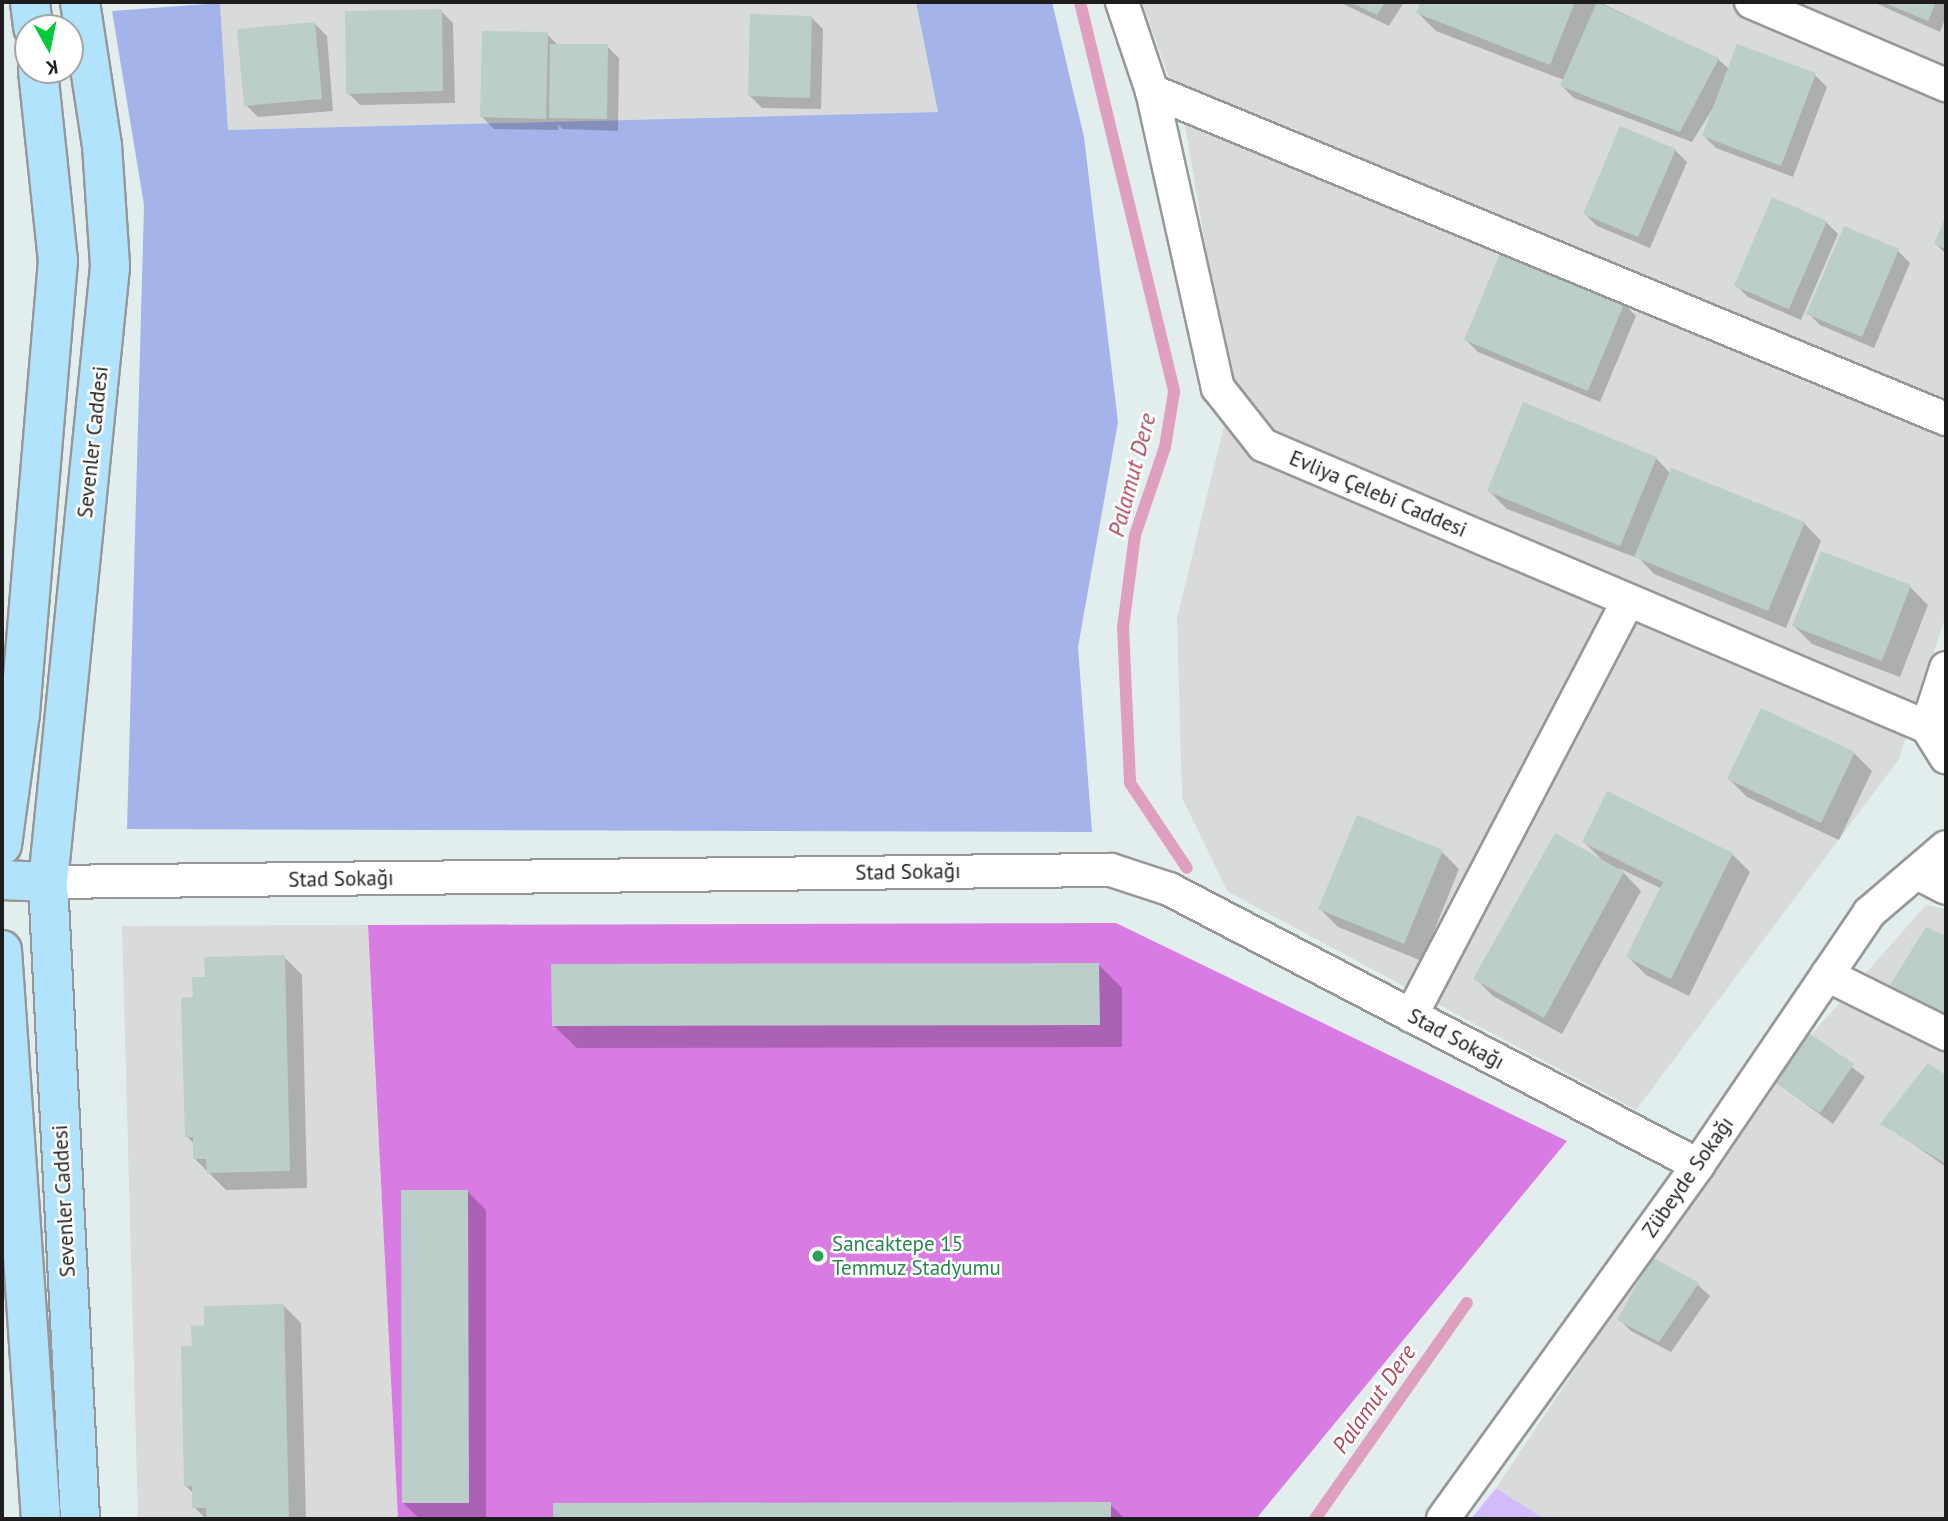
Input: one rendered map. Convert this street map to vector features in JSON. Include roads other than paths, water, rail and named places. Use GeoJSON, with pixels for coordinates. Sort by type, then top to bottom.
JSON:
{"type":"FeatureCollection","features":[{"type":"Feature","properties":{"kind":"main road","name":"Sevenler Caddesi"},"geometry":{"type":"LineString","coordinates":[[80,2],[102,145],[110,267],[48,882],[80,1519]]}},
{"type":"Feature","properties":{"kind":"main road"},"geometry":{"type":"LineString","coordinates":[[2,845],[20,713],[58,261],[39,84]]}},
{"type":"Feature","properties":{"kind":"main road"},"geometry":{"type":"LineString","coordinates":[[2,880],[48,882]]}},
{"type":"Feature","properties":{"kind":"main road","name":"Sevenler Caddesi"},"geometry":{"type":"LineString","coordinates":[[2,950],[41,1519]]}},
{"type":"Feature","properties":{"kind":"street","name":"Evliya Çelebi Caddesi"},"geometry":{"type":"LineString","coordinates":[[1122,2],[1152,90],[1218,388],[1263,445],[1927,727]]}},
{"type":"Feature","properties":{"kind":"street"},"geometry":{"type":"LineString","coordinates":[[1751,2],[1946,85]]}},
{"type":"Feature","properties":{"kind":"street"},"geometry":{"type":"LineString","coordinates":[[1152,90],[1946,419]]}},
{"type":"Feature","properties":{"kind":"street"},"geometry":{"type":"LineString","coordinates":[[1411,1016],[1628,601]]}},
{"type":"Feature","properties":{"kind":"street"},"geometry":{"type":"LineString","coordinates":[[1946,668],[1927,727],[1946,757]]}},
{"type":"Feature","properties":{"kind":"street","name":"Zübeyde Sokağı"},"geometry":{"type":"LineString","coordinates":[[1443,1519],[1698,1165],[1869,914],[1932,881],[1946,847]]}},
{"type":"Feature","properties":{"kind":"street","name":"Stad Sokağı"},"geometry":{"type":"LineString","coordinates":[[48,882],[1111,870],[1168,889],[1698,1165]]}},
{"type":"Feature","properties":{"kind":"street"},"geometry":{"type":"LineString","coordinates":[[1827,975],[1946,1034]]}},
{"type":"Feature","properties":{"kind":"waterway","name":"Palamut Dere"},"geometry":{"type":"LineString","coordinates":[[1080,2],[1174,392],[1165,447],[1135,535],[1123,627],[1130,783],[1187,868]]}},
{"type":"Feature","properties":{"kind":"waterway","name":"Palamut Dere"},"geometry":{"type":"LineString","coordinates":[[1315,1519],[1467,1303]]}},
{"type":"Feature","properties":{"kind":"place","name":"Sancaktepe 15 Temmuz Stadyumu"},"geometry":{"type":"Point","coordinates":[818,1256]}}]}
